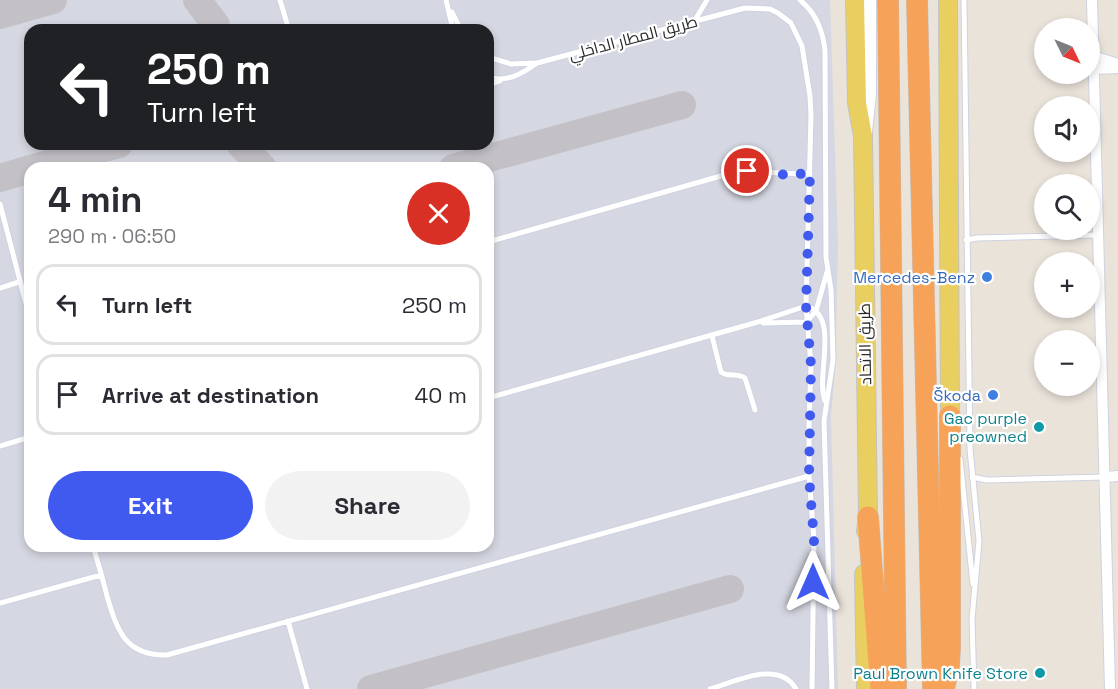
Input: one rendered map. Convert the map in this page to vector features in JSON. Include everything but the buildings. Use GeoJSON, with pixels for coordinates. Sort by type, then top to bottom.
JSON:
{"type":"FeatureCollection","features":[{"type":"Feature","properties":{"kind":"highway","name":"طريق الاتحاد"},"geometry":{"type":"LineString","coordinates":[[888,0],[896,689]]}},
{"type":"Feature","properties":{"kind":"highway"},"geometry":{"type":"LineString","coordinates":[[917,0],[933,689]]}},
{"type":"Feature","properties":{"kind":"highway"},"geometry":{"type":"LineString","coordinates":[[944,689],[950,648],[950,416]]}},
{"type":"Feature","properties":{"kind":"highway"},"geometry":{"type":"LineString","coordinates":[[868,517],[881,689]]}},
{"type":"Feature","properties":{"kind":"main road"},"geometry":{"type":"LineString","coordinates":[[855,0],[857,103],[863,136]]}},
{"type":"Feature","properties":{"kind":"main road","name":"طريق الاتحاد"},"geometry":{"type":"LineString","coordinates":[[866,689],[864,558],[868,517],[863,136],[868,94],[868,0]]}},
{"type":"Feature","properties":{"kind":"main road"},"geometry":{"type":"LineString","coordinates":[[948,0],[950,416]]}},
{"type":"Feature","properties":{"kind":"street"},"geometry":{"type":"LineString","coordinates":[[1092,0],[1092,18]]}},
{"type":"Feature","properties":{"kind":"street"},"geometry":{"type":"LineString","coordinates":[[1100,57],[1118,66]]}},
{"type":"Feature","properties":{"kind":"street"},"geometry":{"type":"LineString","coordinates":[[1100,68],[1118,66]]}},
{"type":"Feature","properties":{"kind":"street"},"geometry":{"type":"LineString","coordinates":[[1093,84],[1096,174]]}},
{"type":"Feature","properties":{"kind":"street"},"geometry":{"type":"LineString","coordinates":[[1098,240],[1105,477],[1113,612],[1110,689]]}},
{"type":"Feature","properties":{"kind":"street"},"geometry":{"type":"LineString","coordinates":[[1105,477],[1118,476]]}},
{"type":"Feature","properties":{"kind":"lane"},"geometry":{"type":"LineString","coordinates":[[280,0],[287,24]]}},
{"type":"Feature","properties":{"kind":"lane"},"geometry":{"type":"LineString","coordinates":[[694,21],[707,0]]}},
{"type":"Feature","properties":{"kind":"lane"},"geometry":{"type":"LineString","coordinates":[[800,0],[814,15],[824,41],[827,270],[831,290],[833,360],[824,422],[832,689]]}},
{"type":"Feature","properties":{"kind":"lane"},"geometry":{"type":"LineString","coordinates":[[964,0],[966,240],[972,477],[979,541],[979,556],[973,588]]}},
{"type":"Feature","properties":{"kind":"lane"},"geometry":{"type":"LineString","coordinates":[[447,3],[452,24]]}},
{"type":"Feature","properties":{"kind":"lane"},"geometry":{"type":"LineString","coordinates":[[447,3],[457,24]]}},
{"type":"Feature","properties":{"kind":"lane","name":"طريق المطار الداخلي"},"geometry":{"type":"LineString","coordinates":[[494,83],[518,75],[537,63],[753,7],[762,7],[778,13],[791,23],[802,46],[809,82],[811,115],[806,322],[811,377],[809,476],[814,540],[812,689]]}},
{"type":"Feature","properties":{"kind":"lane"},"geometry":{"type":"LineString","coordinates":[[494,59],[511,64],[537,63]]}},
{"type":"Feature","properties":{"kind":"lane"},"geometry":{"type":"LineString","coordinates":[[494,78],[507,79]]}},
{"type":"Feature","properties":{"kind":"lane"},"geometry":{"type":"LineString","coordinates":[[494,240],[735,172],[757,171],[788,175],[810,173]]}},
{"type":"Feature","properties":{"kind":"lane"},"geometry":{"type":"LineString","coordinates":[[0,204],[24,297]]}},
{"type":"Feature","properties":{"kind":"lane"},"geometry":{"type":"LineString","coordinates":[[966,240],[1034,237]]}},
{"type":"Feature","properties":{"kind":"lane"},"geometry":{"type":"LineString","coordinates":[[758,322],[806,322],[816,311],[827,270]]}},
{"type":"Feature","properties":{"kind":"lane"},"geometry":{"type":"LineString","coordinates":[[0,288],[20,282]]}},
{"type":"Feature","properties":{"kind":"lane"},"geometry":{"type":"LineString","coordinates":[[494,396],[712,336],[806,306],[816,311],[826,333],[821,384],[826,402]]}},
{"type":"Feature","properties":{"kind":"lane"},"geometry":{"type":"LineString","coordinates":[[712,336],[720,369],[725,375],[740,375],[745,378],[755,410]]}},
{"type":"Feature","properties":{"kind":"lane"},"geometry":{"type":"LineString","coordinates":[[950,416],[957,443]]}},
{"type":"Feature","properties":{"kind":"lane"},"geometry":{"type":"LineString","coordinates":[[0,446],[24,439]]}},
{"type":"Feature","properties":{"kind":"lane"},"geometry":{"type":"LineString","coordinates":[[959,452],[973,588],[974,689]]}},
{"type":"Feature","properties":{"kind":"lane"},"geometry":{"type":"LineString","coordinates":[[95,552],[118,630],[130,645],[147,654],[167,655],[809,476]]}},
{"type":"Feature","properties":{"kind":"lane"},"geometry":{"type":"LineString","coordinates":[[972,477],[987,480],[1105,477]]}},
{"type":"Feature","properties":{"kind":"lane"},"geometry":{"type":"LineString","coordinates":[[0,603],[101,574]]}},
{"type":"Feature","properties":{"kind":"lane"},"geometry":{"type":"LineString","coordinates":[[288,621],[308,689]]}},
{"type":"Feature","properties":{"kind":"lane"},"geometry":{"type":"LineString","coordinates":[[710,689],[770,673],[785,677],[796,689]]}},
{"type":"Feature","properties":{"kind":"shaded area"},"geometry":{"type":"Polygon","coordinates":[[[0,0],[830,0],[838,245],[835,371],[831,416],[838,689],[0,689],[0,0]]]}},
{"type":"Feature","properties":{"kind":"taxiway"},"geometry":{"type":"LineString","coordinates":[[0,15],[53,0]]}},
{"type":"Feature","properties":{"kind":"taxiway"},"geometry":{"type":"LineString","coordinates":[[197,0],[215,24]]}},
{"type":"Feature","properties":{"kind":"taxiway"},"geometry":{"type":"LineString","coordinates":[[475,162],[682,105]]}},
{"type":"Feature","properties":{"kind":"taxiway"},"geometry":{"type":"LineString","coordinates":[[55,162],[98,150]]}},
{"type":"Feature","properties":{"kind":"taxiway"},"geometry":{"type":"LineString","coordinates":[[246,150],[257,162]]}},
{"type":"Feature","properties":{"kind":"taxiway"},"geometry":{"type":"LineString","coordinates":[[0,178],[24,171]]}},
{"type":"Feature","properties":{"kind":"taxiway"},"geometry":{"type":"LineString","coordinates":[[371,689],[730,589]]}},
{"type":"Feature","properties":{"kind":"place","name":"Mercedes-Benz"},"geometry":{"type":"Point","coordinates":[987,277]}},
{"type":"Feature","properties":{"kind":"place","name":"Škoda"},"geometry":{"type":"Point","coordinates":[993,395]}},
{"type":"Feature","properties":{"kind":"place","name":"Gac purple preowned"},"geometry":{"type":"Point","coordinates":[1039,427]}},
{"type":"Feature","properties":{"kind":"place","name":"Paul Brown Knife Store"},"geometry":{"type":"Point","coordinates":[1040,673]}},
{"type":"Feature","properties":{"kind":"route"},"geometry":{"type":"LineString","coordinates":[[747,171],[788,175],[810,173],[806,322],[811,365],[809,476],[814,540],[813,582]]}}]}
